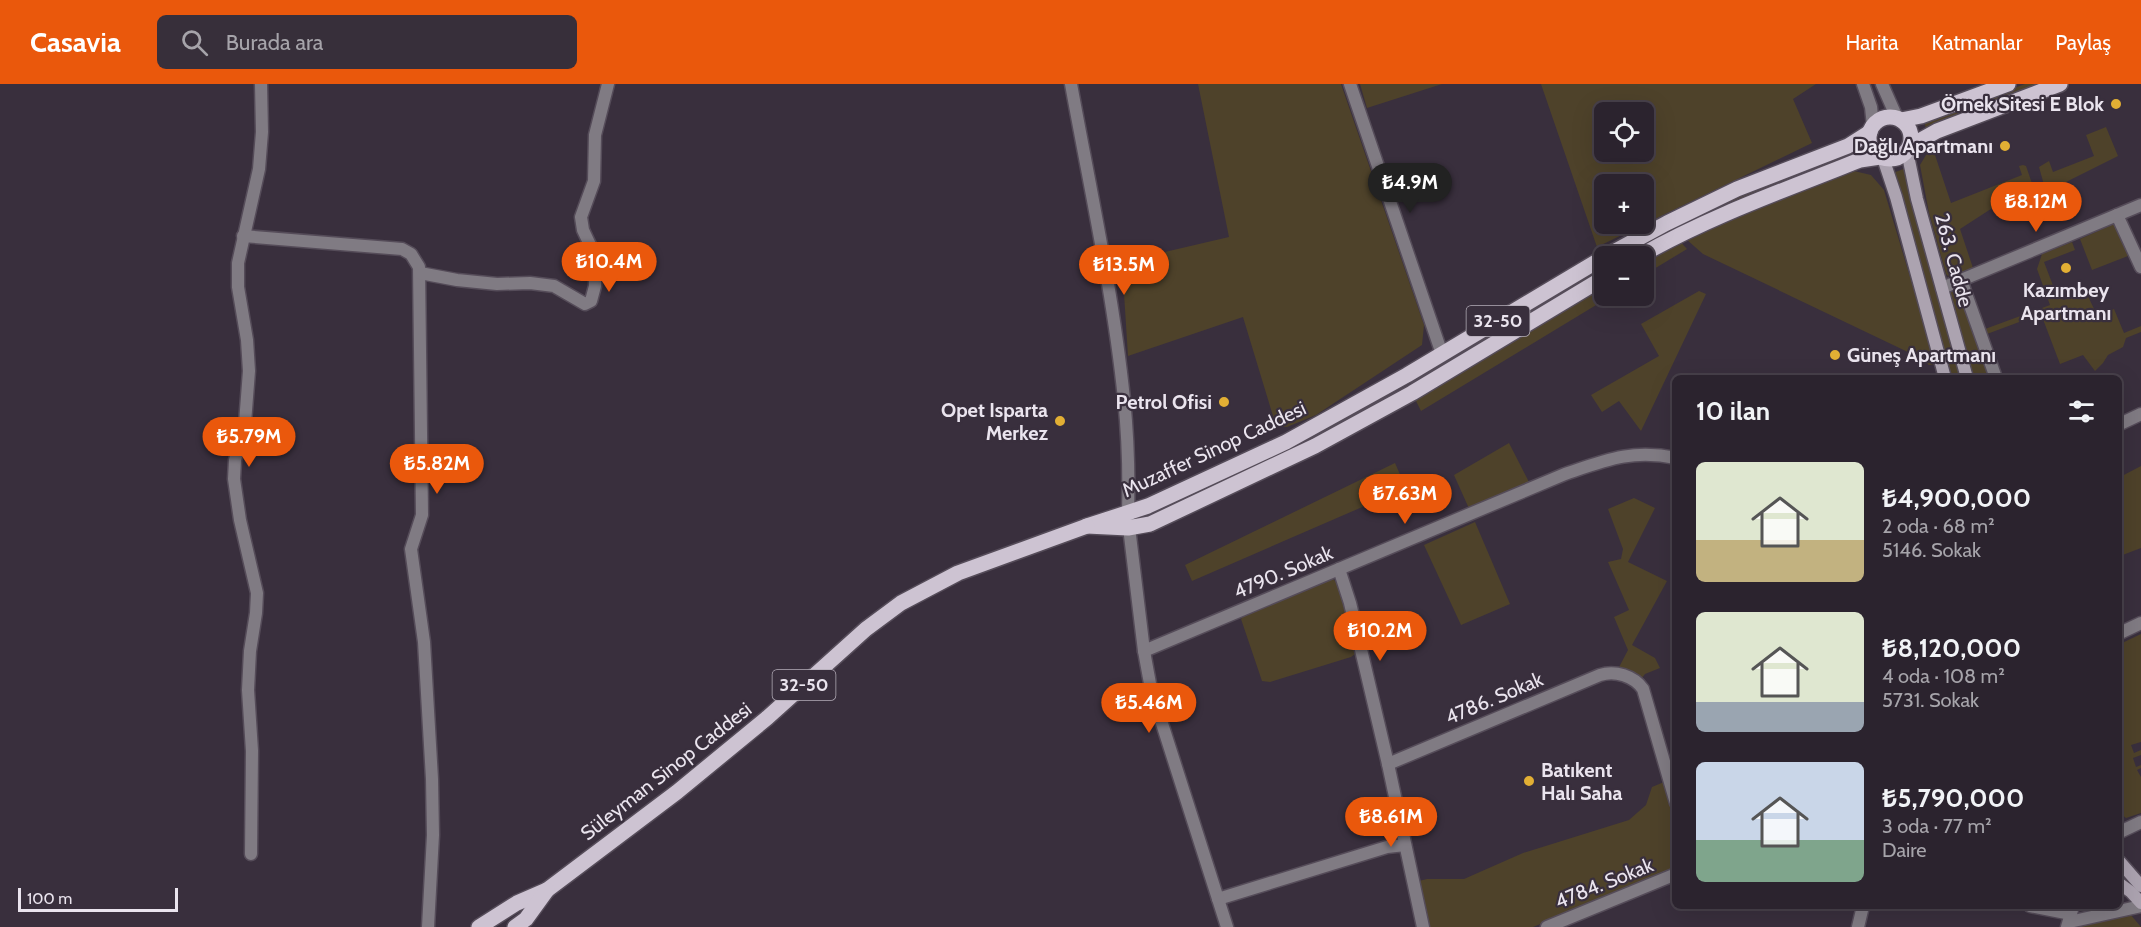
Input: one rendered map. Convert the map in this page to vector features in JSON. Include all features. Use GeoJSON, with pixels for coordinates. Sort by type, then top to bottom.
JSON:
{"type":"FeatureCollection","features":[{"type":"Feature","properties":{"kind":"main road"},"geometry":{"type":"LineString","coordinates":[[1882,158],[1871,147],[1871,129],[1884,118],[1922,116],[2008,84]]}},
{"type":"Feature","properties":{"kind":"main road"},"geometry":{"type":"LineString","coordinates":[[1654,249],[1731,211],[1860,160],[1900,158],[1909,148],[1937,130],[2060,84]]}},
{"type":"Feature","properties":{"kind":"main road"},"geometry":{"type":"LineString","coordinates":[[1899,119],[1909,128],[1911,134],[1909,148]]}},
{"type":"Feature","properties":{"kind":"main road","name":"Muzaffer Sinop Caddesi"},"geometry":{"type":"LineString","coordinates":[[1128,521],[1286,442],[1442,354],[1606,256],[1674,219],[1737,189],[1848,146],[1871,129]]}},
{"type":"Feature","properties":{"kind":"main road","name":"263. Cadde"},"geometry":{"type":"LineString","coordinates":[[1909,148],[1917,199],[1966,375]]}},
{"type":"Feature","properties":{"kind":"main road","name":"263. Cadde"},"geometry":{"type":"LineString","coordinates":[[1882,158],[1944,375]]}},
{"type":"Feature","properties":{"kind":"main road","name":"Muzaffer Sinop Caddesi"},"geometry":{"type":"LineString","coordinates":[[1087,526],[1128,521],[1150,524],[1315,446],[1412,393],[1594,284]]}},
{"type":"Feature","properties":{"kind":"main road","name":"Süleyman Sinop Caddesi"},"geometry":{"type":"LineString","coordinates":[[479,927],[517,903],[547,890],[677,792],[767,718],[866,629],[901,603],[958,573],[1087,526]]}},
{"type":"Feature","properties":{"kind":"main road"},"geometry":{"type":"LineString","coordinates":[[2122,864],[2141,886]]}},
{"type":"Feature","properties":{"kind":"main road"},"geometry":{"type":"LineString","coordinates":[[2122,885],[2132,892],[2141,904]]}},
{"type":"Feature","properties":{"kind":"main road","name":"Süleyman Sinop Caddesi"},"geometry":{"type":"LineString","coordinates":[[515,927],[526,919],[547,890]]}},
{"type":"Feature","properties":{"kind":"street"},"geometry":{"type":"LineString","coordinates":[[251,854],[252,751],[248,690],[257,593],[240,520],[234,480],[235,460],[245,423],[249,388],[247,340],[237,274],[243,236],[259,169],[262,132],[261,84]]}},
{"type":"Feature","properties":{"kind":"street"},"geometry":{"type":"LineString","coordinates":[[420,273],[497,284],[554,286],[585,304],[591,301],[595,286],[595,266],[591,247],[583,230],[582,217],[594,181],[595,135],[608,84]]}},
{"type":"Feature","properties":{"kind":"street"},"geometry":{"type":"LineString","coordinates":[[1071,84],[1101,245],[1123,388],[1129,466],[1128,521],[1144,651],[1156,709],[1227,927]]}},
{"type":"Feature","properties":{"kind":"street"},"geometry":{"type":"LineString","coordinates":[[1350,84],[1442,354]]}},
{"type":"Feature","properties":{"kind":"street"},"geometry":{"type":"LineString","coordinates":[[1863,84],[1871,107],[1871,129]]}},
{"type":"Feature","properties":{"kind":"street"},"geometry":{"type":"LineString","coordinates":[[1882,84],[1899,119]]}},
{"type":"Feature","properties":{"kind":"street"},"geometry":{"type":"LineString","coordinates":[[1942,288],[2141,205]]}},
{"type":"Feature","properties":{"kind":"street"},"geometry":{"type":"LineString","coordinates":[[2117,215],[2141,267]]}},
{"type":"Feature","properties":{"kind":"street"},"geometry":{"type":"LineString","coordinates":[[243,236],[402,249],[413,256],[420,273],[422,515],[411,549],[424,642],[432,779],[433,836],[428,927]]}},
{"type":"Feature","properties":{"kind":"street"},"geometry":{"type":"LineString","coordinates":[[1961,280],[1995,375]]}},
{"type":"Feature","properties":{"kind":"street"},"geometry":{"type":"LineString","coordinates":[[2122,423],[2141,414]]}},
{"type":"Feature","properties":{"kind":"street","name":"4790. Sokak"},"geometry":{"type":"LineString","coordinates":[[1144,651],[1499,501],[1588,466],[1636,454],[1672,457]]}},
{"type":"Feature","properties":{"kind":"street"},"geometry":{"type":"LineString","coordinates":[[1339,569],[1352,609],[1423,927]]}},
{"type":"Feature","properties":{"kind":"street"},"geometry":{"type":"LineString","coordinates":[[2122,632],[2141,623]]}},
{"type":"Feature","properties":{"kind":"street","name":"4786. Sokak"},"geometry":{"type":"LineString","coordinates":[[1388,764],[1600,675],[1616,673],[1633,680],[1643,689],[1671,766]]}},
{"type":"Feature","properties":{"kind":"street"},"geometry":{"type":"LineString","coordinates":[[1671,766],[1672,780]]}},
{"type":"Feature","properties":{"kind":"street"},"geometry":{"type":"LineString","coordinates":[[2122,831],[2141,822]]}},
{"type":"Feature","properties":{"kind":"street"},"geometry":{"type":"LineString","coordinates":[[1218,899],[1387,847],[1406,845]]}},
{"type":"Feature","properties":{"kind":"street","name":"4784. Sokak"},"geometry":{"type":"LineString","coordinates":[[1547,927],[1672,876]]}},
{"type":"Feature","properties":{"kind":"street"},"geometry":{"type":"LineString","coordinates":[[2122,907],[2141,904]]}},
{"type":"Feature","properties":{"kind":"street"},"geometry":{"type":"LineString","coordinates":[[1858,927],[1862,909]]}},
{"type":"Feature","properties":{"kind":"street"},"geometry":{"type":"LineString","coordinates":[[2045,909],[2071,914],[2106,909]]}},
{"type":"Feature","properties":{"kind":"shaded area"},"geometry":{"type":"Polygon","coordinates":[[[1198,84],[1341,84],[1424,325],[1422,345],[1316,415],[1287,427],[1276,426],[1243,317],[1128,356],[1122,262],[1229,237],[1198,84]]]}},
{"type":"Feature","properties":{"kind":"shaded area"},"geometry":{"type":"Polygon","coordinates":[[[1360,84],[1442,84],[1367,108],[1360,84]]]}},
{"type":"Feature","properties":{"kind":"shaded area"},"geometry":{"type":"Polygon","coordinates":[[[1541,84],[1816,84],[1793,99],[1812,143],[1654,219],[1654,174],[1594,174],[1594,234],[1624,234],[1597,246],[1541,84]]]}},
{"type":"Feature","properties":{"kind":"shaded area"},"geometry":{"type":"Polygon","coordinates":[[[2025,84],[2043,84],[1926,128],[1924,122],[2025,84]]]}},
{"type":"Feature","properties":{"kind":"shaded area"},"geometry":{"type":"Polygon","coordinates":[[[2106,127],[2118,156],[2046,192],[2039,167],[2049,161],[2053,172],[2094,156],[2086,135],[2106,127]]]}},
{"type":"Feature","properties":{"kind":"shaded area"},"geometry":{"type":"Polygon","coordinates":[[[1936,148],[1935,155],[1951,203],[2022,175],[2019,166],[2023,165],[2026,166],[2036,195],[2011,196],[1960,229],[1973,268],[1949,277],[1946,274],[1929,213],[1920,165],[1926,155],[1936,148]]]}},
{"type":"Feature","properties":{"kind":"shaded area"},"geometry":{"type":"Polygon","coordinates":[[[1853,150],[1856,156],[1673,232],[1670,227],[1710,208],[1853,150]]]}},
{"type":"Feature","properties":{"kind":"shaded area"},"geometry":{"type":"Polygon","coordinates":[[[1906,168],[1960,375],[1950,375],[1893,173],[1906,168]]]}},
{"type":"Feature","properties":{"kind":"shaded area"},"geometry":{"type":"Polygon","coordinates":[[[1854,171],[1871,175],[1884,190],[1936,364],[1929,365],[1912,354],[1703,254],[1686,239],[1720,223],[1854,171]]]}},
{"type":"Feature","properties":{"kind":"shaded area"},"geometry":{"type":"Polygon","coordinates":[[[2114,224],[2128,256],[2092,270],[2080,239],[2114,224]]]}},
{"type":"Feature","properties":{"kind":"shaded area"},"geometry":{"type":"Polygon","coordinates":[[[1676,237],[1687,249],[1654,269],[1654,250],[1676,237]]]}},
{"type":"Feature","properties":{"kind":"shaded area"},"geometry":{"type":"Polygon","coordinates":[[[2072,242],[2075,250],[2044,262],[2057,296],[2064,300],[2086,292],[2095,311],[2102,314],[2114,309],[2124,333],[2141,326],[2141,332],[2126,338],[2123,347],[2108,355],[2095,371],[2083,355],[2060,364],[2041,314],[1987,334],[1985,329],[2050,305],[2037,269],[2042,254],[2072,242]]]}},
{"type":"Feature","properties":{"kind":"shaded area"},"geometry":{"type":"Polygon","coordinates":[[[1594,284],[1594,306],[1421,411],[1412,393],[1594,284]]]}},
{"type":"Feature","properties":{"kind":"shaded area"},"geometry":{"type":"Polygon","coordinates":[[[1954,288],[1959,293],[1988,375],[1972,375],[1949,293],[1954,288]]]}},
{"type":"Feature","properties":{"kind":"shaded area"},"geometry":{"type":"Polygon","coordinates":[[[1699,291],[1706,294],[1641,431],[1619,401],[1602,412],[1591,395],[1659,356],[1641,324],[1699,291]]]}},
{"type":"Feature","properties":{"kind":"shaded area"},"geometry":{"type":"Polygon","coordinates":[[[1509,443],[1532,488],[1471,513],[1454,475],[1509,443]]]}},
{"type":"Feature","properties":{"kind":"shaded area"},"geometry":{"type":"Polygon","coordinates":[[[1395,463],[1406,488],[1192,581],[1185,565],[1395,463]]]}},
{"type":"Feature","properties":{"kind":"shaded area"},"geometry":{"type":"Polygon","coordinates":[[[2141,466],[2141,548],[2122,555],[2122,476],[2141,466]]]}},
{"type":"Feature","properties":{"kind":"shaded area"},"geometry":{"type":"Polygon","coordinates":[[[1634,498],[1655,508],[1628,562],[1667,581],[1632,645],[1655,658],[1660,668],[1645,674],[1638,683],[1616,673],[1628,650],[1614,617],[1629,610],[1608,562],[1621,559],[1623,549],[1608,509],[1634,498]]]}},
{"type":"Feature","properties":{"kind":"shaded area"},"geometry":{"type":"Polygon","coordinates":[[[1475,522],[1510,604],[1461,625],[1424,545],[1475,522]]]}},
{"type":"Feature","properties":{"kind":"shaded area"},"geometry":{"type":"Polygon","coordinates":[[[1333,579],[1344,602],[1355,654],[1270,682],[1262,681],[1241,619],[1245,615],[1333,579]]]}},
{"type":"Feature","properties":{"kind":"shaded area"},"geometry":{"type":"Polygon","coordinates":[[[2141,634],[2141,742],[2131,745],[2134,753],[2141,750],[2141,755],[2133,758],[2136,767],[2141,765],[2141,768],[2137,770],[2141,777],[2141,813],[2126,818],[2122,815],[2122,643],[2141,634]]]}},
{"type":"Feature","properties":{"kind":"shaded area"},"geometry":{"type":"Polygon","coordinates":[[[1664,782],[1672,813],[1672,869],[1533,927],[1428,927],[1419,881],[1464,879],[1523,853],[1629,820],[1646,805],[1652,787],[1664,782]]]}},
{"type":"Feature","properties":{"kind":"shaded area"},"geometry":{"type":"Polygon","coordinates":[[[2130,914],[2141,927],[2073,927],[2130,914]]]}},
{"type":"Feature","properties":{"kind":"place","name":"Örnek Sitesi E Blok"},"geometry":{"type":"Point","coordinates":[2116,104]}},
{"type":"Feature","properties":{"kind":"place","name":"Dağlı Apartmanı"},"geometry":{"type":"Point","coordinates":[2005,146]}},
{"type":"Feature","properties":{"kind":"place","name":"Kazımbey Apartmanı"},"geometry":{"type":"Point","coordinates":[2066,268]}},
{"type":"Feature","properties":{"kind":"place","name":"Güneş Apartmanı"},"geometry":{"type":"Point","coordinates":[1835,355]}},
{"type":"Feature","properties":{"kind":"place","name":"Petrol Ofisi"},"geometry":{"type":"Point","coordinates":[1224,402]}},
{"type":"Feature","properties":{"kind":"place","name":"Opet Isparta Merkez"},"geometry":{"type":"Point","coordinates":[1060,421]}},
{"type":"Feature","properties":{"kind":"place","name":"Batıkent Halı Saha"},"geometry":{"type":"Point","coordinates":[1529,781]}}]}
